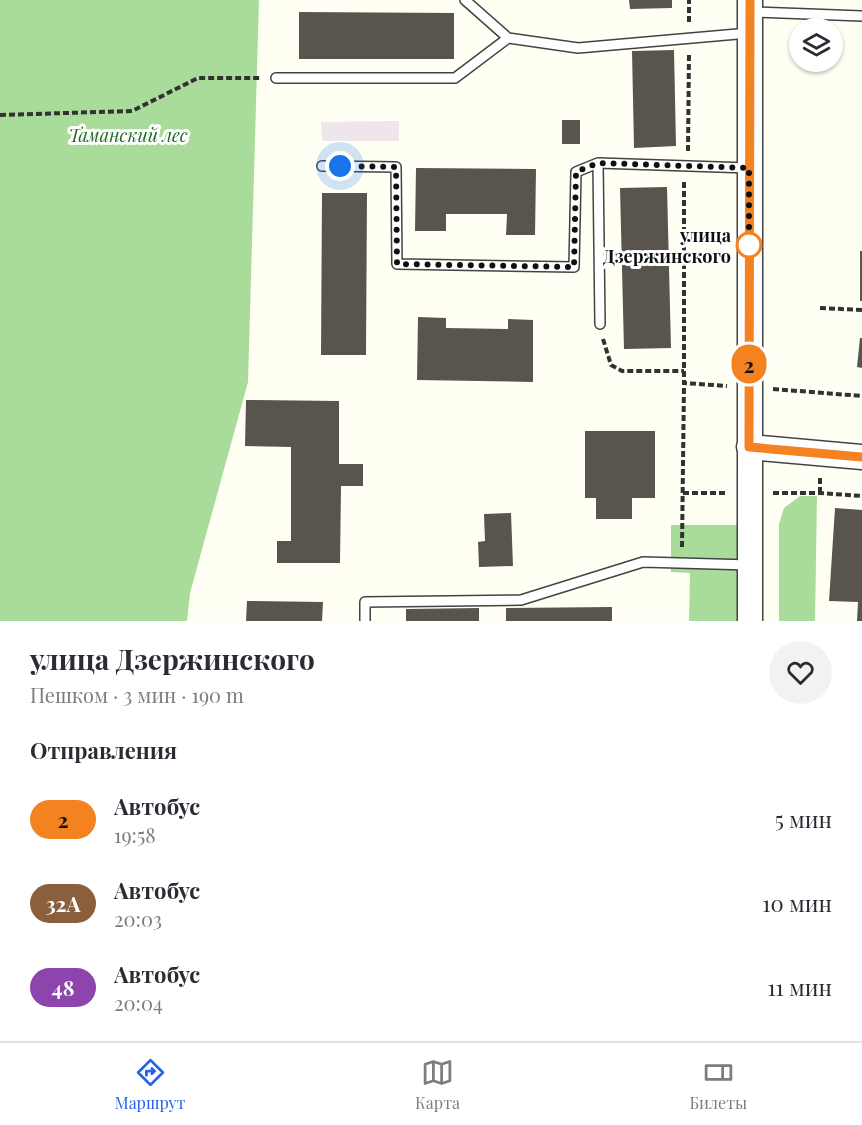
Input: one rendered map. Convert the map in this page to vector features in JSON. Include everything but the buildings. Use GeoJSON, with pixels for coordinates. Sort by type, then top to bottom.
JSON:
{"type":"FeatureCollection","features":[{"type":"Feature","properties":{"kind":"street"},"geometry":{"type":"LineString","coordinates":[[750,15],[750,621]]}},
{"type":"Feature","properties":{"kind":"street"},"geometry":{"type":"LineString","coordinates":[[749,447],[862,457]]}},
{"type":"Feature","properties":{"kind":"lane"},"geometry":{"type":"LineString","coordinates":[[465,0],[508,38],[578,48],[689,38],[750,15],[862,16]]}},
{"type":"Feature","properties":{"kind":"lane"},"geometry":{"type":"LineString","coordinates":[[276,78],[455,78],[508,38]]}},
{"type":"Feature","properties":{"kind":"lane"},"geometry":{"type":"LineString","coordinates":[[322,166],[396,167],[397,264],[574,267],[576,172],[598,163],[749,168]]}},
{"type":"Feature","properties":{"kind":"lane"},"geometry":{"type":"LineString","coordinates":[[598,163],[600,324]]}},
{"type":"Feature","properties":{"kind":"lane"},"geometry":{"type":"LineString","coordinates":[[365,621],[365,602],[521,600],[644,562],[750,565]]}},
{"type":"Feature","properties":{"kind":"path"},"geometry":{"type":"LineString","coordinates":[[681,563],[684,185],[689,0]]}},
{"type":"Feature","properties":{"kind":"path"},"geometry":{"type":"LineString","coordinates":[[0,115],[132,111],[198,78],[276,78]]}},
{"type":"Feature","properties":{"kind":"path"},"geometry":{"type":"LineString","coordinates":[[820,308],[862,310]]}},
{"type":"Feature","properties":{"kind":"path"},"geometry":{"type":"LineString","coordinates":[[600,324],[612,365],[622,371],[684,371]]}},
{"type":"Feature","properties":{"kind":"path"},"geometry":{"type":"LineString","coordinates":[[684,383],[862,396]]}},
{"type":"Feature","properties":{"kind":"path"},"geometry":{"type":"LineString","coordinates":[[820,476],[820,493]]}},
{"type":"Feature","properties":{"kind":"shaded area"},"geometry":{"type":"Polygon","coordinates":[[[399,121],[399,141],[322,141],[321,122],[399,121]]]}},
{"type":"Feature","properties":{"kind":"green space","name":"Таманский лес"},"geometry":{"type":"Polygon","coordinates":[[[0,0],[259,0],[248,382],[190,593],[187,621],[0,621],[0,0]]]}},
{"type":"Feature","properties":{"kind":"green space"},"geometry":{"type":"Polygon","coordinates":[[[800,496],[817,496],[815,621],[779,621],[779,524],[784,508],[800,496]]]}},
{"type":"Feature","properties":{"kind":"green space"},"geometry":{"type":"Polygon","coordinates":[[[671,525],[745,525],[744,621],[689,621],[690,573],[671,572],[671,525]]]}},
{"type":"Feature","properties":{"kind":"bus line","name":"2"},"geometry":{"type":"LineString","coordinates":[[750,0],[749,447],[862,457]]}},
{"type":"Feature","properties":{"kind":"place","name":"улица Дзержинского"},"geometry":{"type":"Point","coordinates":[749,245]}},
{"type":"Feature","properties":{"kind":"route"},"geometry":{"type":"LineString","coordinates":[[340,166],[396,167],[397,264],[574,267],[576,172],[598,163],[749,168],[749,245]]}}]}
